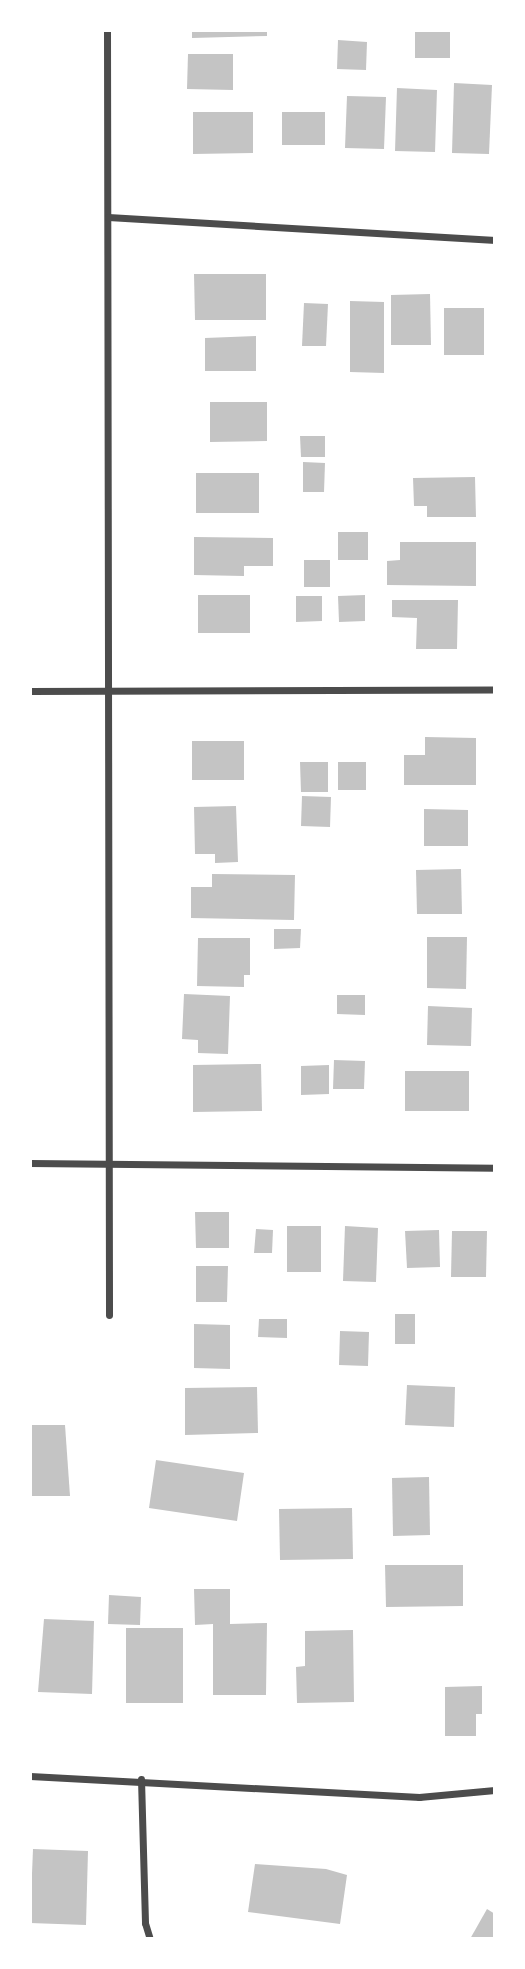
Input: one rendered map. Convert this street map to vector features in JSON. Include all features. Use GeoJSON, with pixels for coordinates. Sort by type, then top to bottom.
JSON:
{"type":"FeatureCollection","features":[{"type":"Feature","properties":{"kind":"street"},"geometry":{"type":"LineString","coordinates":[[107,30],[109,1315]]}},
{"type":"Feature","properties":{"kind":"street"},"geometry":{"type":"LineString","coordinates":[[108,217],[495,240]]}},
{"type":"Feature","properties":{"kind":"street"},"geometry":{"type":"LineString","coordinates":[[30,691],[495,690]]}},
{"type":"Feature","properties":{"kind":"street"},"geometry":{"type":"LineString","coordinates":[[30,1163],[495,1168]]}},
{"type":"Feature","properties":{"kind":"street"},"geometry":{"type":"LineString","coordinates":[[30,1776],[141,1779],[419,1797],[495,1790]]}},
{"type":"Feature","properties":{"kind":"street"},"geometry":{"type":"LineString","coordinates":[[141,1779],[145,1923],[149,1939]]}},
{"type":"Feature","properties":{"kind":"building"},"geometry":{"type":"Polygon","coordinates":[[[192,30],[267,30],[267,36],[192,38],[192,30]]]}},
{"type":"Feature","properties":{"kind":"building"},"geometry":{"type":"Polygon","coordinates":[[[415,30],[450,30],[450,58],[415,58],[415,30]]]}},
{"type":"Feature","properties":{"kind":"building"},"geometry":{"type":"Polygon","coordinates":[[[338,40],[367,42],[366,70],[337,69],[338,40]]]}},
{"type":"Feature","properties":{"kind":"building"},"geometry":{"type":"Polygon","coordinates":[[[188,54],[233,54],[233,90],[187,89],[188,54]]]}},
{"type":"Feature","properties":{"kind":"building"},"geometry":{"type":"Polygon","coordinates":[[[454,83],[492,85],[489,154],[452,153],[454,83]]]}},
{"type":"Feature","properties":{"kind":"building"},"geometry":{"type":"Polygon","coordinates":[[[397,88],[437,90],[435,152],[395,151],[397,88]]]}},
{"type":"Feature","properties":{"kind":"building"},"geometry":{"type":"Polygon","coordinates":[[[347,96],[386,97],[384,149],[345,148],[347,96]]]}},
{"type":"Feature","properties":{"kind":"building"},"geometry":{"type":"Polygon","coordinates":[[[193,112],[253,112],[253,153],[193,154],[193,112]]]}},
{"type":"Feature","properties":{"kind":"building"},"geometry":{"type":"Polygon","coordinates":[[[282,112],[325,112],[325,145],[282,145],[282,112]]]}},
{"type":"Feature","properties":{"kind":"building"},"geometry":{"type":"Polygon","coordinates":[[[194,274],[266,274],[266,320],[195,320],[194,274]]]}},
{"type":"Feature","properties":{"kind":"building"},"geometry":{"type":"Polygon","coordinates":[[[430,294],[431,345],[391,345],[391,295],[430,294]]]}},
{"type":"Feature","properties":{"kind":"building"},"geometry":{"type":"Polygon","coordinates":[[[350,301],[384,302],[384,373],[350,372],[350,301]]]}},
{"type":"Feature","properties":{"kind":"building"},"geometry":{"type":"Polygon","coordinates":[[[304,303],[328,304],[326,346],[302,346],[304,303]]]}},
{"type":"Feature","properties":{"kind":"building"},"geometry":{"type":"Polygon","coordinates":[[[444,308],[484,308],[484,355],[444,355],[444,308]]]}},
{"type":"Feature","properties":{"kind":"building"},"geometry":{"type":"Polygon","coordinates":[[[256,336],[256,371],[205,371],[205,338],[256,336]]]}},
{"type":"Feature","properties":{"kind":"building"},"geometry":{"type":"Polygon","coordinates":[[[210,402],[267,402],[267,441],[210,442],[210,402]]]}},
{"type":"Feature","properties":{"kind":"building"},"geometry":{"type":"Polygon","coordinates":[[[300,436],[325,436],[325,457],[301,457],[300,436]]]}},
{"type":"Feature","properties":{"kind":"building"},"geometry":{"type":"Polygon","coordinates":[[[303,462],[325,463],[324,492],[303,492],[303,462]]]}},
{"type":"Feature","properties":{"kind":"building"},"geometry":{"type":"Polygon","coordinates":[[[196,473],[259,473],[259,513],[196,513],[196,473]]]}},
{"type":"Feature","properties":{"kind":"building"},"geometry":{"type":"Polygon","coordinates":[[[475,477],[476,517],[427,517],[427,506],[414,506],[413,478],[475,477]]]}},
{"type":"Feature","properties":{"kind":"building"},"geometry":{"type":"Polygon","coordinates":[[[338,532],[368,532],[368,560],[338,560],[338,532]]]}},
{"type":"Feature","properties":{"kind":"building"},"geometry":{"type":"Polygon","coordinates":[[[194,537],[273,538],[273,566],[244,566],[244,576],[194,575],[194,537]]]}},
{"type":"Feature","properties":{"kind":"building"},"geometry":{"type":"Polygon","coordinates":[[[400,542],[476,542],[476,586],[387,585],[387,561],[400,560],[400,542]]]}},
{"type":"Feature","properties":{"kind":"building"},"geometry":{"type":"Polygon","coordinates":[[[304,560],[330,560],[330,587],[304,587],[304,560]]]}},
{"type":"Feature","properties":{"kind":"building"},"geometry":{"type":"Polygon","coordinates":[[[198,595],[250,595],[250,633],[198,633],[198,595]]]}},
{"type":"Feature","properties":{"kind":"building"},"geometry":{"type":"Polygon","coordinates":[[[365,595],[365,621],[339,622],[338,596],[365,595]]]}},
{"type":"Feature","properties":{"kind":"building"},"geometry":{"type":"Polygon","coordinates":[[[296,596],[322,596],[322,621],[296,622],[296,596]]]}},
{"type":"Feature","properties":{"kind":"building"},"geometry":{"type":"Polygon","coordinates":[[[392,600],[458,600],[457,649],[416,649],[417,618],[392,617],[392,600]]]}},
{"type":"Feature","properties":{"kind":"building"},"geometry":{"type":"Polygon","coordinates":[[[425,737],[476,738],[476,785],[404,785],[404,755],[425,755],[425,737]]]}},
{"type":"Feature","properties":{"kind":"building"},"geometry":{"type":"Polygon","coordinates":[[[192,741],[244,741],[244,780],[192,780],[192,741]]]}},
{"type":"Feature","properties":{"kind":"building"},"geometry":{"type":"Polygon","coordinates":[[[300,762],[328,762],[328,792],[301,792],[300,762]]]}},
{"type":"Feature","properties":{"kind":"building"},"geometry":{"type":"Polygon","coordinates":[[[338,762],[366,762],[366,790],[338,790],[338,762]]]}},
{"type":"Feature","properties":{"kind":"building"},"geometry":{"type":"Polygon","coordinates":[[[302,796],[331,797],[330,827],[301,826],[302,796]]]}},
{"type":"Feature","properties":{"kind":"building"},"geometry":{"type":"Polygon","coordinates":[[[236,806],[238,862],[215,863],[215,854],[195,854],[194,807],[236,806]]]}},
{"type":"Feature","properties":{"kind":"building"},"geometry":{"type":"Polygon","coordinates":[[[424,809],[468,810],[468,846],[424,846],[424,809]]]}},
{"type":"Feature","properties":{"kind":"building"},"geometry":{"type":"Polygon","coordinates":[[[461,869],[462,914],[417,914],[416,870],[461,869]]]}},
{"type":"Feature","properties":{"kind":"building"},"geometry":{"type":"Polygon","coordinates":[[[212,874],[295,875],[294,920],[191,918],[191,887],[212,887],[212,874]]]}},
{"type":"Feature","properties":{"kind":"building"},"geometry":{"type":"Polygon","coordinates":[[[274,929],[301,929],[300,948],[274,949],[274,929]]]}},
{"type":"Feature","properties":{"kind":"building"},"geometry":{"type":"Polygon","coordinates":[[[427,937],[467,937],[466,989],[427,988],[427,937]]]}},
{"type":"Feature","properties":{"kind":"building"},"geometry":{"type":"Polygon","coordinates":[[[198,938],[250,938],[250,975],[244,975],[244,987],[197,986],[198,938]]]}},
{"type":"Feature","properties":{"kind":"building"},"geometry":{"type":"Polygon","coordinates":[[[184,994],[230,996],[228,1054],[198,1053],[198,1040],[182,1039],[184,994]]]}},
{"type":"Feature","properties":{"kind":"building"},"geometry":{"type":"Polygon","coordinates":[[[337,995],[365,995],[365,1015],[337,1014],[337,995]]]}},
{"type":"Feature","properties":{"kind":"building"},"geometry":{"type":"Polygon","coordinates":[[[428,1006],[472,1008],[471,1046],[427,1045],[428,1006]]]}},
{"type":"Feature","properties":{"kind":"building"},"geometry":{"type":"Polygon","coordinates":[[[334,1060],[365,1061],[364,1089],[333,1089],[334,1060]]]}},
{"type":"Feature","properties":{"kind":"building"},"geometry":{"type":"Polygon","coordinates":[[[261,1064],[262,1111],[193,1112],[193,1065],[261,1064]]]}},
{"type":"Feature","properties":{"kind":"building"},"geometry":{"type":"Polygon","coordinates":[[[329,1065],[329,1094],[301,1095],[301,1066],[329,1065]]]}},
{"type":"Feature","properties":{"kind":"building"},"geometry":{"type":"Polygon","coordinates":[[[405,1071],[469,1071],[469,1111],[405,1111],[405,1071]]]}},
{"type":"Feature","properties":{"kind":"building"},"geometry":{"type":"Polygon","coordinates":[[[195,1212],[229,1212],[229,1248],[196,1248],[195,1212]]]}},
{"type":"Feature","properties":{"kind":"building"},"geometry":{"type":"Polygon","coordinates":[[[287,1226],[321,1226],[321,1272],[287,1272],[287,1226]]]}},
{"type":"Feature","properties":{"kind":"building"},"geometry":{"type":"Polygon","coordinates":[[[345,1226],[378,1228],[376,1282],[343,1281],[345,1226]]]}},
{"type":"Feature","properties":{"kind":"building"},"geometry":{"type":"Polygon","coordinates":[[[256,1229],[273,1230],[272,1253],[254,1253],[256,1229]]]}},
{"type":"Feature","properties":{"kind":"building"},"geometry":{"type":"Polygon","coordinates":[[[439,1230],[440,1267],[407,1268],[405,1231],[439,1230]]]}},
{"type":"Feature","properties":{"kind":"building"},"geometry":{"type":"Polygon","coordinates":[[[452,1231],[487,1231],[486,1277],[451,1277],[452,1231]]]}},
{"type":"Feature","properties":{"kind":"building"},"geometry":{"type":"Polygon","coordinates":[[[196,1266],[228,1266],[227,1302],[196,1302],[196,1266]]]}},
{"type":"Feature","properties":{"kind":"building"},"geometry":{"type":"Polygon","coordinates":[[[395,1314],[415,1314],[415,1344],[395,1344],[395,1314]]]}},
{"type":"Feature","properties":{"kind":"building"},"geometry":{"type":"Polygon","coordinates":[[[259,1319],[287,1319],[287,1338],[258,1337],[259,1319]]]}},
{"type":"Feature","properties":{"kind":"building"},"geometry":{"type":"Polygon","coordinates":[[[194,1324],[230,1325],[230,1369],[194,1368],[194,1324]]]}},
{"type":"Feature","properties":{"kind":"building"},"geometry":{"type":"Polygon","coordinates":[[[340,1331],[369,1332],[368,1366],[339,1365],[340,1331]]]}},
{"type":"Feature","properties":{"kind":"building"},"geometry":{"type":"Polygon","coordinates":[[[407,1385],[455,1387],[454,1427],[405,1425],[407,1385]]]}},
{"type":"Feature","properties":{"kind":"building"},"geometry":{"type":"Polygon","coordinates":[[[257,1387],[258,1433],[185,1435],[185,1388],[257,1387]]]}},
{"type":"Feature","properties":{"kind":"building"},"geometry":{"type":"Polygon","coordinates":[[[30,1425],[65,1425],[70,1496],[30,1496],[30,1425]]]}},
{"type":"Feature","properties":{"kind":"building"},"geometry":{"type":"Polygon","coordinates":[[[156,1460],[244,1473],[237,1521],[149,1508],[156,1460]]]}},
{"type":"Feature","properties":{"kind":"building"},"geometry":{"type":"Polygon","coordinates":[[[429,1477],[430,1535],[393,1536],[392,1478],[429,1477]]]}},
{"type":"Feature","properties":{"kind":"building"},"geometry":{"type":"Polygon","coordinates":[[[352,1508],[353,1559],[280,1560],[279,1509],[352,1508]]]}},
{"type":"Feature","properties":{"kind":"building"},"geometry":{"type":"Polygon","coordinates":[[[385,1565],[463,1565],[463,1606],[386,1607],[385,1565]]]}},
{"type":"Feature","properties":{"kind":"building"},"geometry":{"type":"Polygon","coordinates":[[[194,1589],[230,1589],[230,1624],[267,1623],[266,1695],[213,1695],[213,1624],[195,1625],[194,1589]]]}},
{"type":"Feature","properties":{"kind":"building"},"geometry":{"type":"Polygon","coordinates":[[[109,1595],[141,1597],[140,1625],[108,1624],[109,1595]]]}},
{"type":"Feature","properties":{"kind":"building"},"geometry":{"type":"Polygon","coordinates":[[[44,1619],[94,1621],[92,1694],[38,1692],[44,1619]]]}},
{"type":"Feature","properties":{"kind":"building"},"geometry":{"type":"Polygon","coordinates":[[[126,1628],[183,1628],[183,1703],[126,1703],[126,1628]]]}},
{"type":"Feature","properties":{"kind":"building"},"geometry":{"type":"Polygon","coordinates":[[[353,1630],[354,1702],[297,1703],[296,1667],[305,1666],[305,1631],[353,1630]]]}},
{"type":"Feature","properties":{"kind":"building"},"geometry":{"type":"Polygon","coordinates":[[[482,1686],[482,1714],[476,1714],[476,1736],[445,1736],[445,1687],[482,1686]]]}},
{"type":"Feature","properties":{"kind":"building"},"geometry":{"type":"Polygon","coordinates":[[[33,1849],[88,1851],[86,1925],[30,1923],[33,1849]]]}},
{"type":"Feature","properties":{"kind":"building"},"geometry":{"type":"Polygon","coordinates":[[[255,1864],[326,1869],[347,1875],[340,1924],[248,1912],[255,1864]]]}},
{"type":"Feature","properties":{"kind":"building"},"geometry":{"type":"Polygon","coordinates":[[[487,1909],[495,1914],[495,1939],[470,1939],[487,1909]]]}}]}
